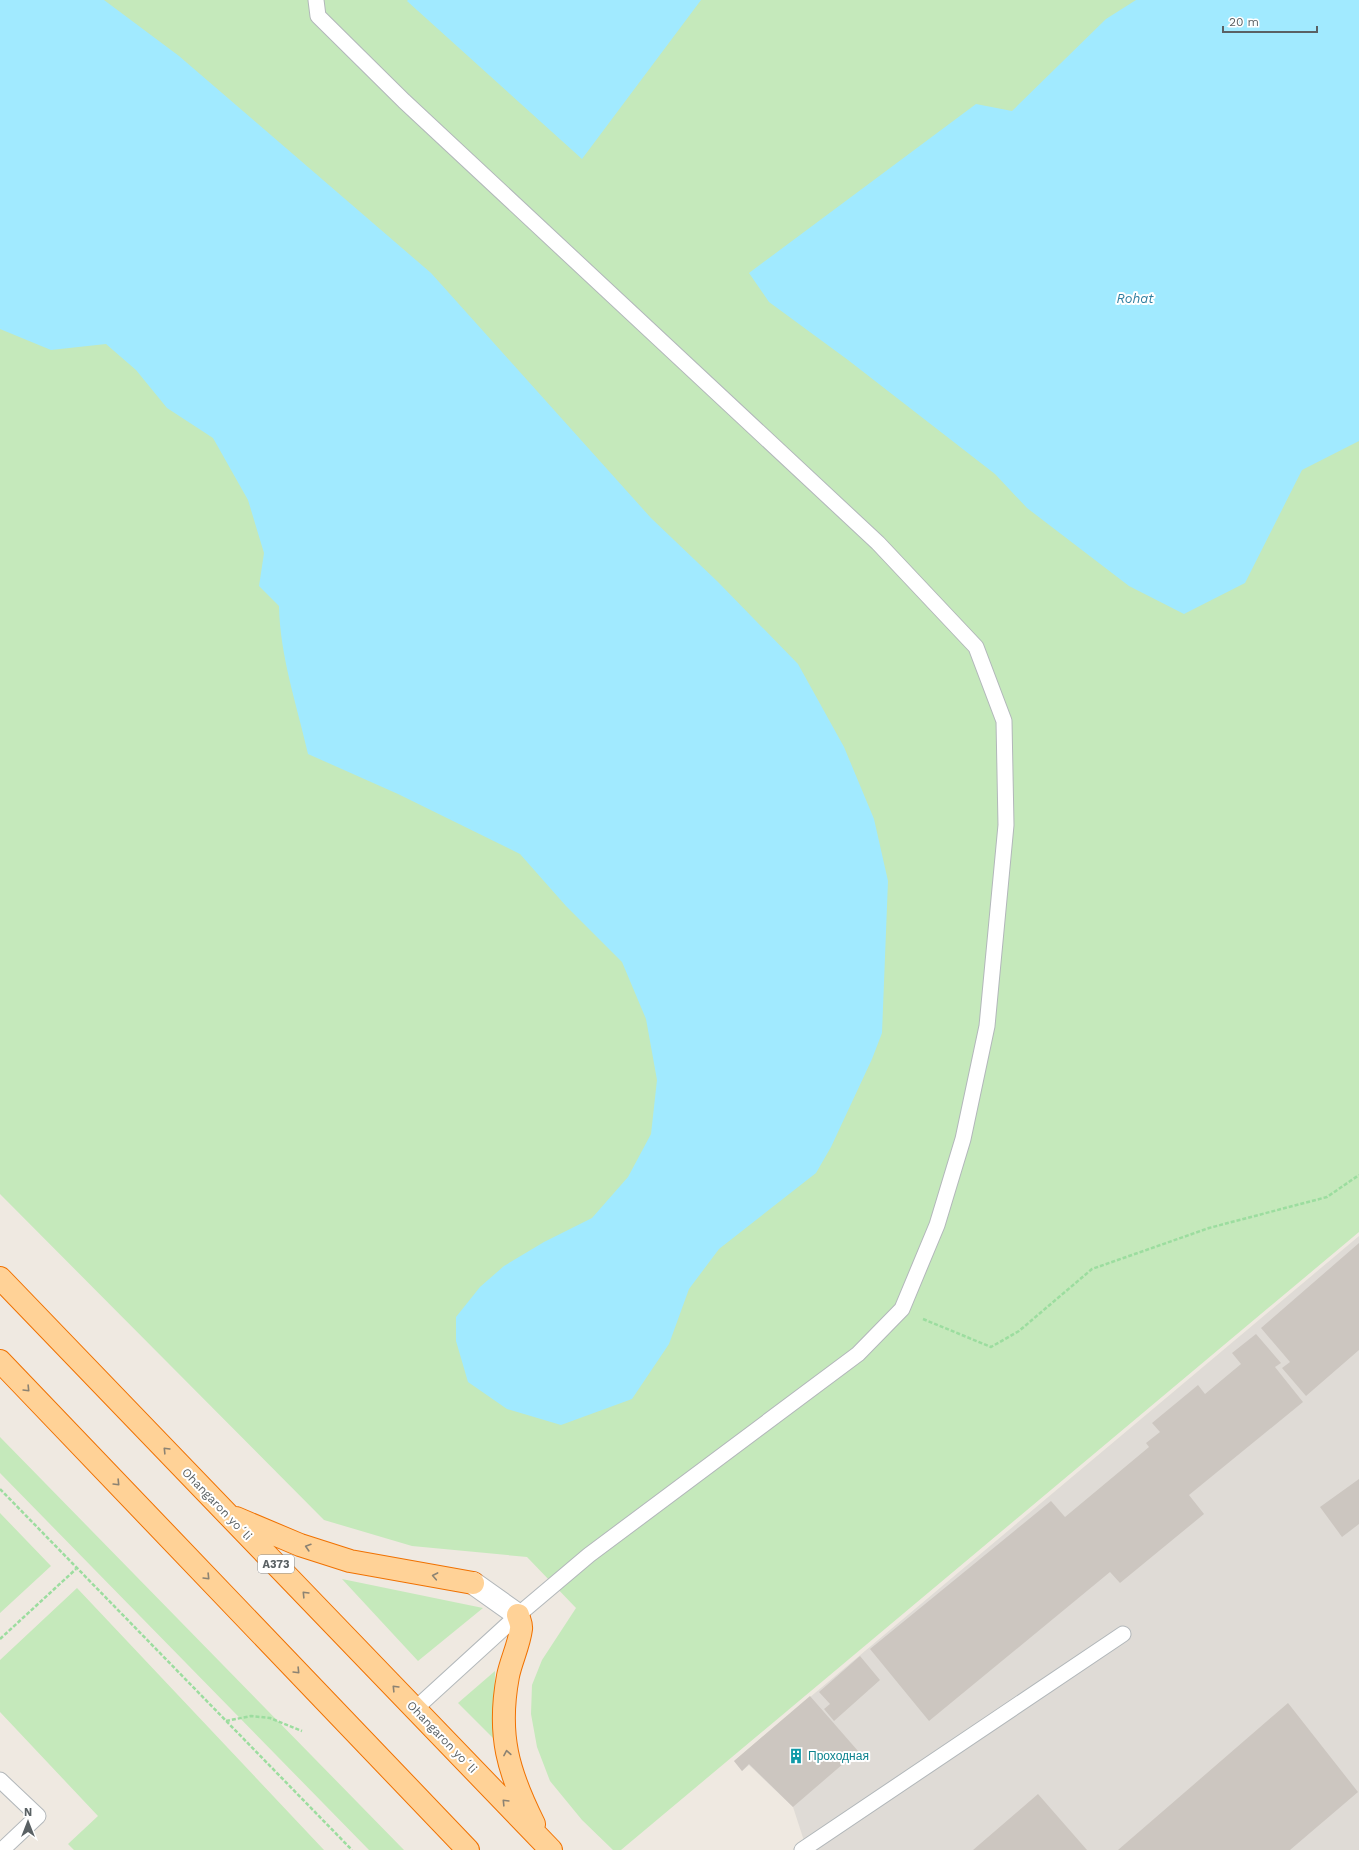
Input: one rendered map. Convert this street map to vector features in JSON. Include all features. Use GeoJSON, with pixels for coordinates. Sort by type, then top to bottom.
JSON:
{"type":"FeatureCollection","features":[{"type":"Feature","properties":{"kind":"highway","name":"Ohangaron yoʻli"},"geometry":{"type":"LineString","coordinates":[[0,1278],[547,1845]]}},
{"type":"Feature","properties":{"kind":"highway"},"geometry":{"type":"LineString","coordinates":[[0,1361],[468,1850]]}},
{"type":"Feature","properties":{"kind":"highway"},"geometry":{"type":"LineString","coordinates":[[228,1515],[300,1545],[350,1560],[473,1583]]}},
{"type":"Feature","properties":{"kind":"highway"},"geometry":{"type":"LineString","coordinates":[[518,1615],[522,1628],[510,1665],[505,1693],[506,1746],[510,1770],[525,1807],[547,1845]]}},
{"type":"Feature","properties":{"kind":"street"},"geometry":{"type":"LineString","coordinates":[[473,1583],[518,1615]]}},
{"type":"Feature","properties":{"kind":"lane"},"geometry":{"type":"LineString","coordinates":[[316,0],[318,16],[404,101],[878,543],[976,647],[1004,721],[1006,825],[987,1026],[963,1139],[937,1225],[902,1309],[858,1354],[589,1555],[518,1615],[415,1709]]}},
{"type":"Feature","properties":{"kind":"lane"},"geometry":{"type":"LineString","coordinates":[[802,1850],[1123,1634]]}},
{"type":"Feature","properties":{"kind":"lane"},"geometry":{"type":"LineString","coordinates":[[0,1780],[38,1816],[2,1850]]}},
{"type":"Feature","properties":{"kind":"path"},"geometry":{"type":"LineString","coordinates":[[902,1309],[991,1347],[1019,1331],[1092,1269],[1209,1228],[1326,1197],[1359,1175]]}},
{"type":"Feature","properties":{"kind":"path"},"geometry":{"type":"LineString","coordinates":[[0,1490],[352,1850]]}},
{"type":"Feature","properties":{"kind":"path"},"geometry":{"type":"LineString","coordinates":[[0,1639],[76,1569]]}},
{"type":"Feature","properties":{"kind":"path"},"geometry":{"type":"LineString","coordinates":[[226,1721],[251,1716],[270,1718],[302,1731]]}},
{"type":"Feature","properties":{"kind":"shaded area"},"geometry":{"type":"Polygon","coordinates":[[[1359,1236],[1359,1850],[810,1850],[806,1847],[793,1807],[749,1765],[742,1771],[734,1761],[1359,1236]]]}},
{"type":"Feature","properties":{"kind":"green space"},"geometry":{"type":"Polygon","coordinates":[[[0,0],[1359,0],[1359,1232],[621,1850],[613,1850],[582,1820],[550,1781],[537,1747],[531,1714],[532,1685],[542,1660],[576,1608],[527,1557],[412,1546],[324,1520],[0,1194],[0,0]]]}},
{"type":"Feature","properties":{"kind":"green space"},"geometry":{"type":"Polygon","coordinates":[[[0,1437],[404,1850],[369,1850],[0,1473],[0,1437]]]}},
{"type":"Feature","properties":{"kind":"green space"},"geometry":{"type":"Polygon","coordinates":[[[0,1513],[51,1566],[0,1613],[0,1513]]]}},
{"type":"Feature","properties":{"kind":"green space"},"geometry":{"type":"Polygon","coordinates":[[[342,1579],[483,1608],[418,1661],[342,1579]]]}},
{"type":"Feature","properties":{"kind":"green space"},"geometry":{"type":"Polygon","coordinates":[[[77,1588],[324,1850],[74,1850],[68,1844],[98,1816],[0,1712],[0,1660],[77,1588]]]}},
{"type":"Feature","properties":{"kind":"green space"},"geometry":{"type":"Polygon","coordinates":[[[495,1671],[494,1739],[458,1703],[495,1671]]]}},
{"type":"Feature","properties":{"kind":"water"},"geometry":{"type":"Polygon","coordinates":[[[0,0],[104,0],[179,56],[431,273],[651,518],[718,582],[798,664],[844,747],[874,819],[888,881],[882,1033],[872,1059],[831,1147],[816,1173],[719,1249],[689,1289],[669,1344],[632,1399],[561,1425],[507,1409],[468,1382],[456,1341],[456,1317],[480,1287],[504,1266],[544,1242],[592,1218],[628,1177],[651,1134],[657,1080],[646,1019],[622,962],[566,906],[520,854],[398,794],[308,754],[282,644],[279,606],[259,586],[264,553],[248,500],[213,438],[167,408],[136,370],[106,344],[51,350],[0,329],[0,0]]]}},
{"type":"Feature","properties":{"kind":"water"},"geometry":{"type":"Polygon","coordinates":[[[701,0],[582,159],[407,1],[701,0]]]}},
{"type":"Feature","properties":{"kind":"water","name":"Rohat"},"geometry":{"type":"Polygon","coordinates":[[[1136,0],[1359,0],[1359,441],[1302,470],[1245,583],[1184,614],[1129,586],[1027,508],[995,474],[848,360],[769,302],[749,273],[976,104],[1012,111],[1106,19],[1136,0]]]}},
{"type":"Feature","properties":{"kind":"building"},"geometry":{"type":"Polygon","coordinates":[[[1359,1243],[1359,1350],[1306,1396],[1282,1368],[1290,1362],[1261,1328],[1359,1243]]]}},
{"type":"Feature","properties":{"kind":"building"},"geometry":{"type":"Polygon","coordinates":[[[1256,1334],[1281,1363],[1275,1367],[1303,1402],[1189,1495],[1204,1514],[1120,1583],[1110,1572],[929,1721],[870,1649],[1051,1501],[1065,1517],[1149,1447],[1146,1443],[1160,1432],[1152,1423],[1198,1385],[1205,1394],[1241,1364],[1232,1353],[1256,1334]]]}},
{"type":"Feature","properties":{"kind":"building"},"geometry":{"type":"Polygon","coordinates":[[[1359,1479],[1359,1524],[1342,1537],[1320,1507],[1359,1479]]]}},
{"type":"Feature","properties":{"kind":"building"},"geometry":{"type":"Polygon","coordinates":[[[860,1656],[880,1680],[834,1721],[824,1709],[830,1704],[819,1692],[860,1656]]]}},
{"type":"Feature","properties":{"kind":"building","name":"Проходная"},"geometry":{"type":"Polygon","coordinates":[[[810,1696],[858,1751],[793,1807],[749,1764],[742,1771],[734,1761],[810,1696]]]}},
{"type":"Feature","properties":{"kind":"building"},"geometry":{"type":"Polygon","coordinates":[[[1288,1703],[1358,1792],[1290,1850],[1118,1850],[1288,1703]]]}},
{"type":"Feature","properties":{"kind":"building"},"geometry":{"type":"Polygon","coordinates":[[[1038,1794],[1087,1850],[973,1850],[1038,1794]]]}},
{"type":"Feature","properties":{"kind":"place","name":"Проходная"},"geometry":{"type":"Point","coordinates":[796,1756]}}]}
